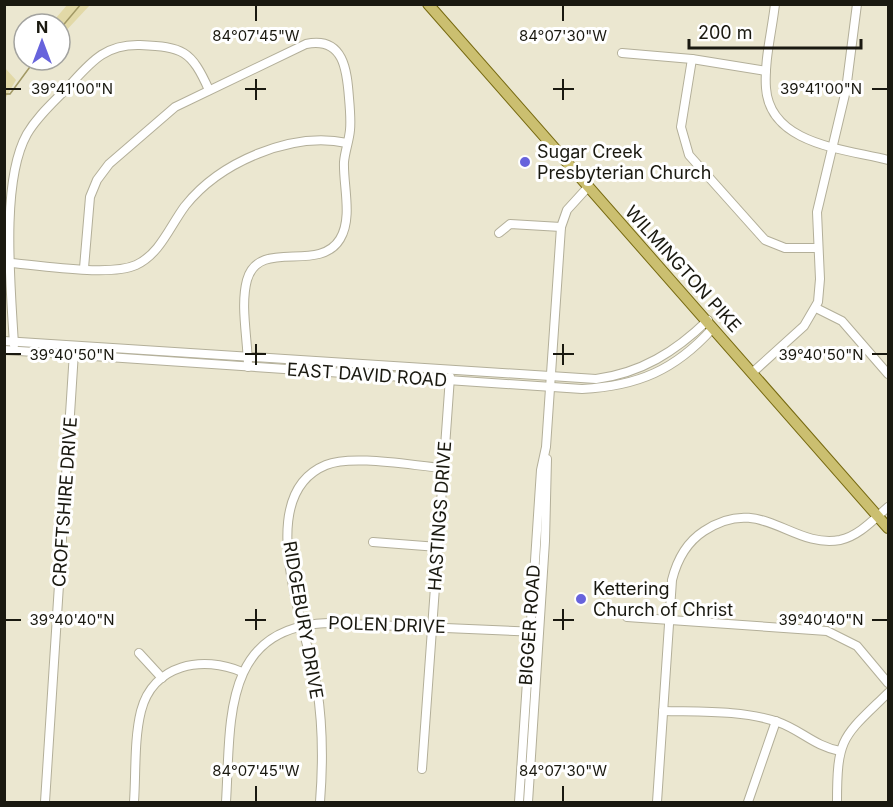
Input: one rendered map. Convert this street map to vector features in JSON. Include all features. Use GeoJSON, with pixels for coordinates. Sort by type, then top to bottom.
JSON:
{"type":"FeatureCollection","features":[{"type":"Feature","properties":{"kind":"main road","name":"WILMINGTON PIKE"},"geometry":{"type":"LineString","coordinates":[[428,4],[888,528]]}},
{"type":"Feature","properties":{"kind":"street"},"geometry":{"type":"LineString","coordinates":[[775,4],[766,71],[767,97],[778,119],[798,135],[888,160]]}},
{"type":"Feature","properties":{"kind":"street"},"geometry":{"type":"LineString","coordinates":[[752,373],[804,326],[816,308],[820,287],[817,212],[846,90],[857,4]]}},
{"type":"Feature","properties":{"kind":"street"},"geometry":{"type":"LineString","coordinates":[[84,268],[90,197],[104,170],[162,116],[209,90],[306,44],[322,44],[339,54],[347,67],[351,124],[344,164],[346,213],[343,233],[337,243],[324,253],[308,257],[266,259],[254,267],[246,288],[248,362]]}},
{"type":"Feature","properties":{"kind":"street"},"geometry":{"type":"LineString","coordinates":[[9,346],[9,203],[23,141],[38,119],[92,60],[106,50],[118,46],[177,49],[195,61],[209,90]]}},
{"type":"Feature","properties":{"kind":"street"},"geometry":{"type":"LineString","coordinates":[[622,53],[692,59],[766,71]]}},
{"type":"Feature","properties":{"kind":"street"},"geometry":{"type":"LineString","coordinates":[[692,59],[681,127],[689,154],[765,240],[785,249],[817,248]]}},
{"type":"Feature","properties":{"kind":"street"},"geometry":{"type":"LineString","coordinates":[[10,263],[119,270],[143,261],[157,248],[192,198],[231,168],[292,142],[328,140],[347,142]]}},
{"type":"Feature","properties":{"kind":"street","name":"BIGGER ROAD"},"geometry":{"type":"LineString","coordinates":[[519,802],[549,477],[546,448],[561,227],[567,210],[588,187]]}},
{"type":"Feature","properties":{"kind":"street"},"geometry":{"type":"LineString","coordinates":[[499,234],[510,224],[561,227]]}},
{"type":"Feature","properties":{"kind":"street"},"geometry":{"type":"LineString","coordinates":[[816,308],[842,321],[888,374]]}},
{"type":"Feature","properties":{"kind":"street","name":"EAST DAVID ROAD"},"geometry":{"type":"LineString","coordinates":[[9,346],[598,388],[630,382],[657,373],[693,350],[710,325]]}},
{"type":"Feature","properties":{"kind":"street","name":"CROFTSHIRE DRIVE"},"geometry":{"type":"LineString","coordinates":[[45,802],[74,350]]}},
{"type":"Feature","properties":{"kind":"street","name":"HASTINGS DRIVE"},"geometry":{"type":"LineString","coordinates":[[422,769],[450,376]]}},
{"type":"Feature","properties":{"kind":"street","name":"RIDGEBURY DRIVE"},"geometry":{"type":"LineString","coordinates":[[321,802],[321,722],[317,689],[289,561],[287,521],[292,496],[304,479],[325,465],[343,461],[444,468]]}},
{"type":"Feature","properties":{"kind":"street"},"geometry":{"type":"LineString","coordinates":[[657,802],[672,580],[677,563],[687,546],[709,527],[729,520],[756,518],[813,538],[829,541],[853,535],[888,507]]}},
{"type":"Feature","properties":{"kind":"street"},"geometry":{"type":"LineString","coordinates":[[373,542],[438,547]]}},
{"type":"Feature","properties":{"kind":"street"},"geometry":{"type":"LineString","coordinates":[[627,617],[827,631],[853,643],[888,683]]}},
{"type":"Feature","properties":{"kind":"street","name":"POLEN DRIVE"},"geometry":{"type":"LineString","coordinates":[[226,802],[232,705],[242,672],[253,656],[273,638],[303,625],[328,623],[535,631]]}},
{"type":"Feature","properties":{"kind":"street","name":"BIGGER ROAD"},"geometry":{"type":"LineString","coordinates":[[528,802],[535,631]]}},
{"type":"Feature","properties":{"kind":"street"},"geometry":{"type":"LineString","coordinates":[[139,653],[162,678]]}},
{"type":"Feature","properties":{"kind":"street"},"geometry":{"type":"LineString","coordinates":[[134,802],[142,709],[152,690],[162,678],[176,669],[201,662],[220,664],[242,672]]}},
{"type":"Feature","properties":{"kind":"street"},"geometry":{"type":"LineString","coordinates":[[837,802],[840,751],[853,726],[888,693]]}},
{"type":"Feature","properties":{"kind":"street"},"geometry":{"type":"LineString","coordinates":[[663,711],[758,717],[776,721],[817,745],[840,751]]}},
{"type":"Feature","properties":{"kind":"street"},"geometry":{"type":"LineString","coordinates":[[748,802],[776,721]]}},
{"type":"Feature","properties":{"kind":"shaded area"},"geometry":{"type":"Polygon","coordinates":[[[67,5],[90,5],[72,24],[72,12],[61,12],[67,5]]]}},
{"type":"Feature","properties":{"kind":"shaded area"},"geometry":{"type":"Polygon","coordinates":[[[5,68],[16,80],[5,99],[5,68]]]}},
{"type":"Feature","properties":{"kind":"waterway"},"geometry":{"type":"LineString","coordinates":[[72,15],[81,4]]}},
{"type":"Feature","properties":{"kind":"waterway"},"geometry":{"type":"LineString","coordinates":[[4,94],[10,94],[26,72]]}},
{"type":"Feature","properties":{"kind":"place","name":"Sugar Creek Presbyterian Church"},"geometry":{"type":"Point","coordinates":[525,162]}},
{"type":"Feature","properties":{"kind":"place","name":"Kettering Church of Christ"},"geometry":{"type":"Point","coordinates":[581,599]}}]}
